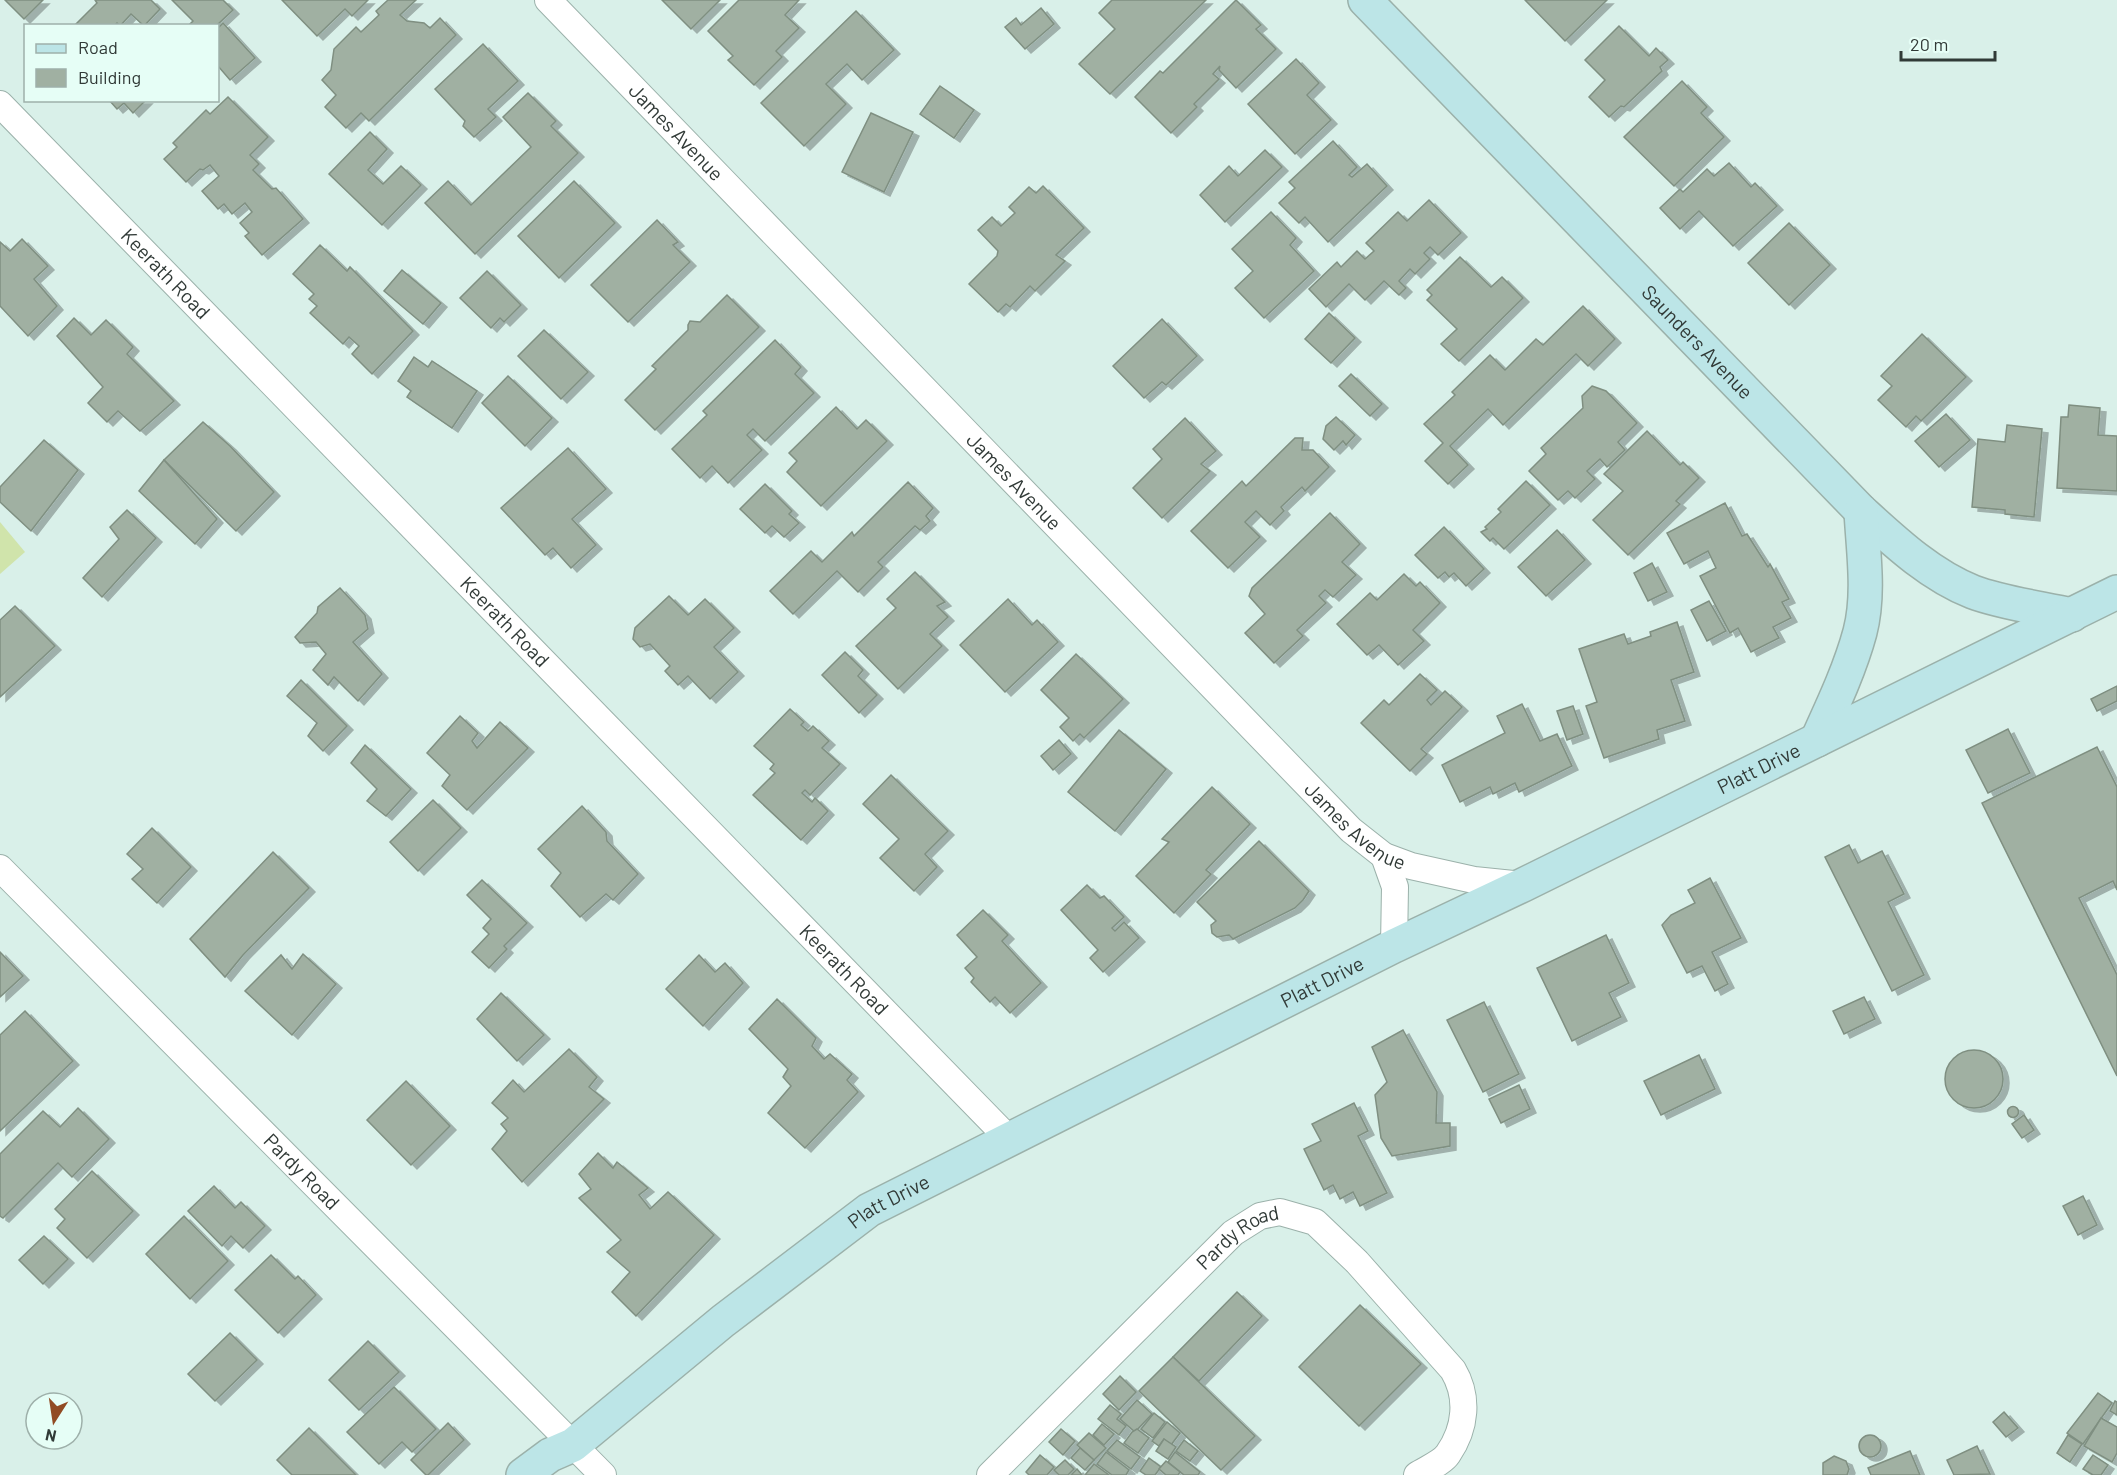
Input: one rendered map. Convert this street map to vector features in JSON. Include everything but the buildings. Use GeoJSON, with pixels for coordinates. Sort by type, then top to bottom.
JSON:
{"type":"FeatureCollection","features":[{"type":"Feature","properties":{"kind":"street","name":"James Avenue"},"geometry":{"type":"LineString","coordinates":[[548,0],[1351,830],[1384,856],[1411,866],[1474,880],[1523,885]]}},
{"type":"Feature","properties":{"kind":"street","name":"Saunders Avenue"},"geometry":{"type":"LineString","coordinates":[[1365,0],[1861,511],[1928,568],[1973,592],[2072,615]]}},
{"type":"Feature","properties":{"kind":"street","name":"Keerath Road"},"geometry":{"type":"LineString","coordinates":[[0,104],[1009,1139]]}},
{"type":"Feature","properties":{"kind":"street"},"geometry":{"type":"LineString","coordinates":[[1817,740],[1839,692],[1861,631],[1865,596],[1861,511]]}},
{"type":"Feature","properties":{"kind":"street","name":"Platt Drive"},"geometry":{"type":"LineString","coordinates":[[523,1475],[550,1455],[573,1444],[723,1322],[869,1210],[1394,946],[1523,885],[2117,592]]}},
{"type":"Feature","properties":{"kind":"street"},"geometry":{"type":"LineString","coordinates":[[1384,856],[1395,887],[1394,946]]}},
{"type":"Feature","properties":{"kind":"street","name":"Pardy Road"},"geometry":{"type":"LineString","coordinates":[[0,868],[603,1475]]}},
{"type":"Feature","properties":{"kind":"street","name":"Pardy Road"},"geometry":{"type":"LineString","coordinates":[[990,1475],[1233,1233],[1260,1216],[1280,1212],[1315,1222],[1348,1254],[1453,1370],[1461,1383],[1465,1405],[1461,1428],[1447,1456],[1417,1475]]}},
{"type":"Feature","properties":{"kind":"green space"},"geometry":{"type":"Polygon","coordinates":[[[0,522],[25,552],[0,574],[0,522]]]}}]}
